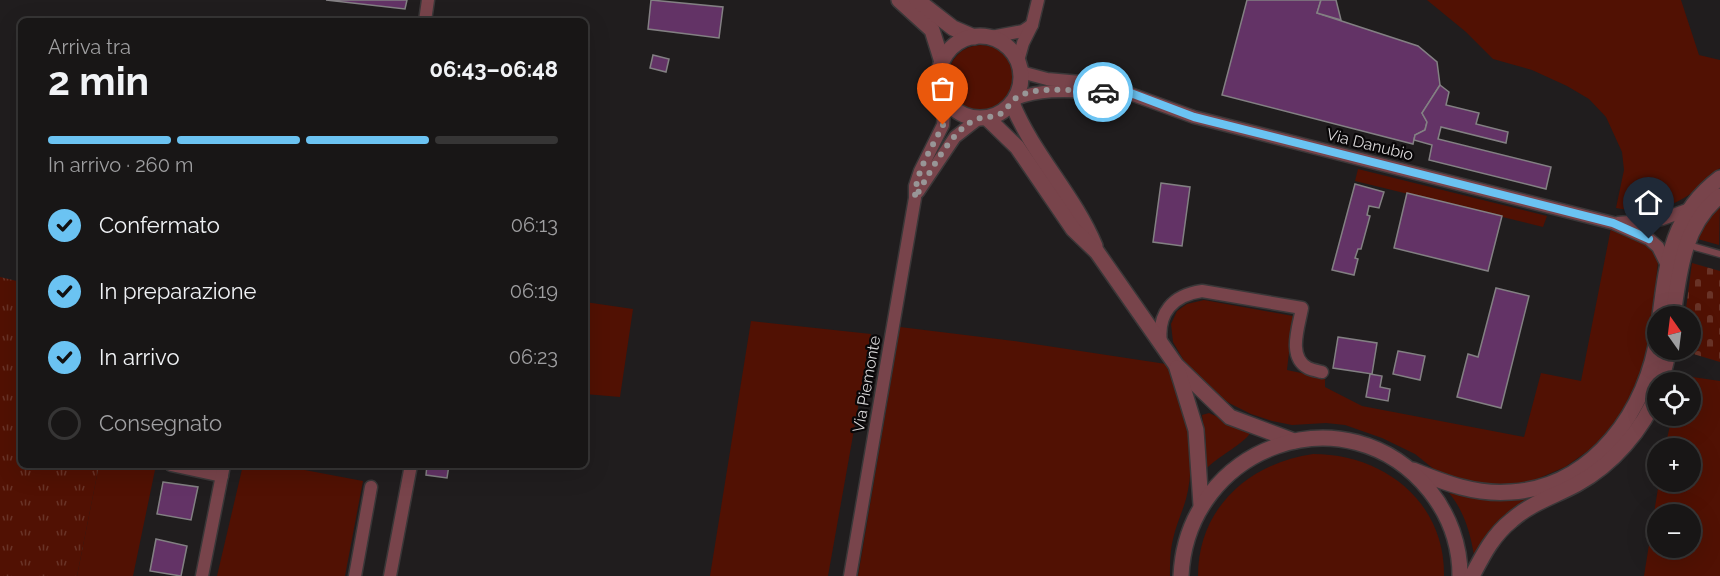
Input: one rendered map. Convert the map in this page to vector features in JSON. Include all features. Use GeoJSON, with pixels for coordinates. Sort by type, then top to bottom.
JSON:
{"type":"FeatureCollection","features":[{"type":"Feature","properties":{"kind":"street"},"geometry":{"type":"LineString","coordinates":[[425,18],[428,0]]}},
{"type":"Feature","properties":{"kind":"street"},"geometry":{"type":"LineString","coordinates":[[899,0],[932,30],[942,62]]}},
{"type":"Feature","properties":{"kind":"street"},"geometry":{"type":"LineString","coordinates":[[917,0],[953,28],[974,37],[991,38],[1023,31],[1032,25]]}},
{"type":"Feature","properties":{"kind":"street"},"geometry":{"type":"LineString","coordinates":[[974,37],[957,43],[949,51],[942,62],[939,75],[940,88],[945,99],[955,110],[967,117],[982,118],[1002,113],[1014,101],[1021,83],[1020,66],[1023,43],[1032,25],[1038,0]]}},
{"type":"Feature","properties":{"kind":"street"},"geometry":{"type":"LineString","coordinates":[[991,38],[1002,42],[1011,50],[1020,66]]}},
{"type":"Feature","properties":{"kind":"street","name":"Via Danubio"},"geometry":{"type":"LineString","coordinates":[[1020,66],[1047,79],[1103,84],[1194,117],[1613,223],[1649,239],[1658,247],[1667,265]]}},
{"type":"Feature","properties":{"kind":"street","name":"Via Danubio"},"geometry":{"type":"LineString","coordinates":[[1014,101],[1034,92],[1121,90]]}},
{"type":"Feature","properties":{"kind":"street","name":"Via Piemonte"},"geometry":{"type":"LineString","coordinates":[[850,576],[915,198],[915,186],[943,125],[945,99]]}},
{"type":"Feature","properties":{"kind":"street"},"geometry":{"type":"LineString","coordinates":[[1014,101],[1029,138],[1085,222],[1097,252]]}},
{"type":"Feature","properties":{"kind":"street"},"geometry":{"type":"LineString","coordinates":[[982,118],[1017,147],[1073,229],[1097,252],[1176,365],[1230,417],[1294,441]]}},
{"type":"Feature","properties":{"kind":"street","name":"Via Piemonte"},"geometry":{"type":"LineString","coordinates":[[915,198],[955,137],[982,118]]}},
{"type":"Feature","properties":{"kind":"street"},"geometry":{"type":"LineString","coordinates":[[1661,306],[1667,265],[1677,229],[1690,209],[1720,178]]}},
{"type":"Feature","properties":{"kind":"street"},"geometry":{"type":"LineString","coordinates":[[1675,306],[1687,242],[1697,222],[1720,196]]}},
{"type":"Feature","properties":{"kind":"street","name":"Via Danubio"},"geometry":{"type":"LineString","coordinates":[[1613,223],[1636,223],[1662,219],[1690,209]]}},
{"type":"Feature","properties":{"kind":"street"},"geometry":{"type":"LineString","coordinates":[[1161,343],[1161,326],[1168,307],[1177,298],[1189,293],[1202,291],[1302,308],[1295,350],[1307,368],[1322,372]]}},
{"type":"Feature","properties":{"kind":"street"},"geometry":{"type":"LineString","coordinates":[[1181,576],[1186,542],[1201,505],[1226,475],[1241,463],[1275,446],[1311,439],[1344,440],[1376,450],[1405,466],[1455,486],[1493,492],[1533,489],[1568,475],[1603,448],[1627,420],[1640,397],[1652,360]]}},
{"type":"Feature","properties":{"kind":"street"},"geometry":{"type":"LineString","coordinates":[[1176,365],[1197,430],[1201,505]]}},
{"type":"Feature","properties":{"kind":"street"},"geometry":{"type":"LineString","coordinates":[[1472,576],[1488,546],[1511,520],[1524,510],[1595,473],[1614,456],[1647,412]]}},
{"type":"Feature","properties":{"kind":"street"},"geometry":{"type":"LineString","coordinates":[[1405,466],[1437,500],[1448,520],[1456,542],[1460,576]]}},
{"type":"Feature","properties":{"kind":"street"},"geometry":{"type":"LineString","coordinates":[[202,468],[223,470],[202,576]]}},
{"type":"Feature","properties":{"kind":"street"},"geometry":{"type":"LineString","coordinates":[[390,576],[410,468]]}},
{"type":"Feature","properties":{"kind":"street"},"geometry":{"type":"LineString","coordinates":[[355,576],[371,488]]}},
{"type":"Feature","properties":{"kind":"lane"},"geometry":{"type":"LineString","coordinates":[[1695,247],[1720,254]]}},
{"type":"Feature","properties":{"kind":"green space"},"geometry":{"type":"Polygon","coordinates":[[[1427,0],[1681,0],[1699,55],[1720,60],[1720,168],[1689,195],[1667,206],[1642,210],[1616,208],[1624,170],[1622,152],[1606,117],[1589,99],[1567,86],[1532,70],[1493,59],[1466,32],[1427,0]]]}},
{"type":"Feature","properties":{"kind":"green space"},"geometry":{"type":"Polygon","coordinates":[[[974,45],[988,45],[1000,50],[1009,59],[1014,78],[1012,91],[1005,102],[988,111],[974,111],[962,106],[953,97],[948,85],[948,71],[953,59],[962,50],[974,45]]]}},
{"type":"Feature","properties":{"kind":"green space"},"geometry":{"type":"Polygon","coordinates":[[[1358,169],[1547,216],[1543,227],[1355,181],[1358,169]]]}},
{"type":"Feature","properties":{"kind":"green space"},"geometry":{"type":"Polygon","coordinates":[[[1720,202],[1719,245],[1694,238],[1720,202]]]}},
{"type":"Feature","properties":{"kind":"green space"},"geometry":{"type":"Polygon","coordinates":[[[1611,228],[1646,243],[1658,262],[1653,306],[1647,306],[1647,356],[1644,371],[1623,416],[1598,444],[1565,467],[1530,482],[1492,486],[1457,479],[1435,470],[1415,454],[1382,438],[1345,425],[1326,423],[1292,425],[1251,414],[1213,393],[1192,375],[1173,342],[1171,324],[1177,311],[1187,304],[1204,300],[1293,316],[1287,370],[1325,378],[1325,387],[1362,406],[1524,437],[1541,373],[1581,381],[1611,228]]]}},
{"type":"Feature","properties":{"kind":"green space"},"geometry":{"type":"Polygon","coordinates":[[[1692,263],[1720,271],[1720,362],[1701,356],[1701,306],[1686,306],[1692,263]]]}},
{"type":"Feature","properties":{"kind":"green space"},"geometry":{"type":"Polygon","coordinates":[[[0,277],[18,281],[18,468],[98,468],[77,576],[0,576],[0,277]]]}},
{"type":"Feature","properties":{"kind":"green space"},"geometry":{"type":"Polygon","coordinates":[[[588,302],[633,309],[620,397],[588,394],[588,302]]]}},
{"type":"Feature","properties":{"kind":"green space"},"geometry":{"type":"Polygon","coordinates":[[[751,321],[871,334],[828,576],[710,576],[751,321]]]}},
{"type":"Feature","properties":{"kind":"green space"},"geometry":{"type":"Polygon","coordinates":[[[900,327],[1014,341],[1166,364],[1174,378],[1185,412],[1191,466],[1186,499],[1172,544],[1170,576],[858,576],[900,327]]]}},
{"type":"Feature","properties":{"kind":"green space"},"geometry":{"type":"Polygon","coordinates":[[[1701,378],[1720,381],[1720,576],[1644,576],[1647,557],[1701,558],[1701,504],[1655,504],[1657,492],[1701,492],[1701,438],[1667,438],[1670,426],[1701,426],[1701,378]]]}},
{"type":"Feature","properties":{"kind":"green space"},"geometry":{"type":"Polygon","coordinates":[[[1209,413],[1251,432],[1243,441],[1206,469],[1206,443],[1202,415],[1209,413]]]}},
{"type":"Feature","properties":{"kind":"green space"},"geometry":{"type":"Polygon","coordinates":[[[1313,454],[1339,456],[1363,463],[1385,473],[1405,487],[1421,504],[1434,525],[1442,549],[1444,576],[1198,576],[1200,552],[1207,530],[1231,493],[1268,467],[1313,454]]]}},
{"type":"Feature","properties":{"kind":"green space"},"geometry":{"type":"Polygon","coordinates":[[[98,468],[155,468],[133,576],[77,576],[98,468]]]}},
{"type":"Feature","properties":{"kind":"green space"},"geometry":{"type":"Polygon","coordinates":[[[242,468],[294,468],[363,481],[345,576],[217,576],[242,468]]]}},
{"type":"Feature","properties":{"kind":"green space"},"geometry":{"type":"Polygon","coordinates":[[[1449,493],[1492,499],[1512,499],[1535,495],[1500,520],[1474,555],[1466,522],[1449,493]]]}},
{"type":"Feature","properties":{"kind":"building"},"geometry":{"type":"Polygon","coordinates":[[[326,0],[407,0],[405,9],[326,0]]]}},
{"type":"Feature","properties":{"kind":"building"},"geometry":{"type":"Polygon","coordinates":[[[651,0],[723,7],[719,38],[648,29],[651,0]]]}},
{"type":"Feature","properties":{"kind":"building"},"geometry":{"type":"Polygon","coordinates":[[[1247,0],[1321,0],[1317,13],[1418,46],[1437,62],[1440,85],[1422,113],[1427,122],[1425,130],[1415,135],[1413,144],[1222,95],[1247,0]]]}},
{"type":"Feature","properties":{"kind":"building"},"geometry":{"type":"Polygon","coordinates":[[[1321,0],[1336,0],[1341,20],[1317,13],[1321,0]]]}},
{"type":"Feature","properties":{"kind":"building"},"geometry":{"type":"Polygon","coordinates":[[[653,55],[669,59],[666,72],[650,68],[653,55]]]}},
{"type":"Feature","properties":{"kind":"building"},"geometry":{"type":"Polygon","coordinates":[[[1440,85],[1449,92],[1446,105],[1479,113],[1476,124],[1508,132],[1506,143],[1441,127],[1438,139],[1551,167],[1546,189],[1429,160],[1432,145],[1414,140],[1415,135],[1425,130],[1427,122],[1422,113],[1440,85]]]}},
{"type":"Feature","properties":{"kind":"building"},"geometry":{"type":"Polygon","coordinates":[[[1161,183],[1190,187],[1182,246],[1153,242],[1161,183]]]}},
{"type":"Feature","properties":{"kind":"building"},"geometry":{"type":"Polygon","coordinates":[[[1355,184],[1384,192],[1379,208],[1369,206],[1367,215],[1370,216],[1361,249],[1358,249],[1355,258],[1358,259],[1354,275],[1332,270],[1355,184]]]}},
{"type":"Feature","properties":{"kind":"building"},"geometry":{"type":"Polygon","coordinates":[[[1407,193],[1502,216],[1488,271],[1394,248],[1407,193]]]}},
{"type":"Feature","properties":{"kind":"building"},"geometry":{"type":"Polygon","coordinates":[[[1496,288],[1529,296],[1501,408],[1457,397],[1468,354],[1478,357],[1496,288]]]}},
{"type":"Feature","properties":{"kind":"building"},"geometry":{"type":"Polygon","coordinates":[[[1338,337],[1377,343],[1372,374],[1333,368],[1338,337]]]}},
{"type":"Feature","properties":{"kind":"building"},"geometry":{"type":"Polygon","coordinates":[[[1398,351],[1425,356],[1420,380],[1393,374],[1398,351]]]}},
{"type":"Feature","properties":{"kind":"building"},"geometry":{"type":"Polygon","coordinates":[[[1370,374],[1382,376],[1380,387],[1390,389],[1388,401],[1366,397],[1370,374]]]}},
{"type":"Feature","properties":{"kind":"building"},"geometry":{"type":"Polygon","coordinates":[[[427,468],[449,468],[447,478],[426,475],[427,468]]]}},
{"type":"Feature","properties":{"kind":"building"},"geometry":{"type":"Polygon","coordinates":[[[163,482],[198,487],[191,520],[157,514],[163,482]]]}},
{"type":"Feature","properties":{"kind":"building"},"geometry":{"type":"Polygon","coordinates":[[[156,539],[187,546],[181,576],[150,571],[156,539]]]}},
{"type":"Feature","properties":{"kind":"way so far"},"geometry":{"type":"LineString","coordinates":[[943,125],[920,171],[915,186],[915,198],[955,137],[969,124],[978,119],[1002,113],[1015,99],[1034,92],[1055,90],[1103,92]]}},
{"type":"Feature","properties":{"kind":"route"},"geometry":{"type":"LineString","coordinates":[[1103,92],[1121,90],[1194,117],[1613,223],[1649,239]]}}]}
